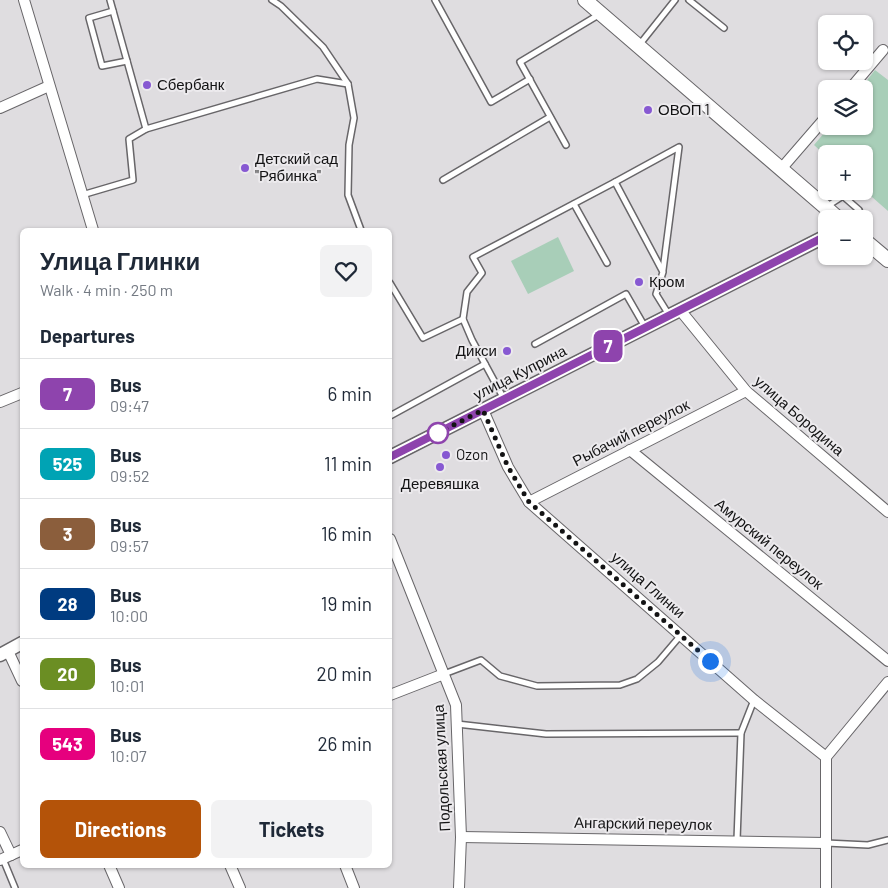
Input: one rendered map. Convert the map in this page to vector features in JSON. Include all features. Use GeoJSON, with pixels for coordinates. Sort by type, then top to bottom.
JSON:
{"type":"FeatureCollection","features":[{"type":"Feature","properties":{"kind":"main road"},"geometry":{"type":"LineString","coordinates":[[584,0],[828,210]]}},
{"type":"Feature","properties":{"kind":"main road"},"geometry":{"type":"LineString","coordinates":[[873,248],[888,260]]}},
{"type":"Feature","properties":{"kind":"street"},"geometry":{"type":"LineString","coordinates":[[24,0],[92,228]]}},
{"type":"Feature","properties":{"kind":"street"},"geometry":{"type":"LineString","coordinates":[[859,80],[886,52]]}},
{"type":"Feature","properties":{"kind":"street"},"geometry":{"type":"LineString","coordinates":[[0,108],[49,86]]}},
{"type":"Feature","properties":{"kind":"street"},"geometry":{"type":"LineString","coordinates":[[781,169],[818,126]]}},
{"type":"Feature","properties":{"kind":"street","name":"улица Куприна"},"geometry":{"type":"LineString","coordinates":[[392,456],[818,240]]}},
{"type":"Feature","properties":{"kind":"street","name":"улица Бородина"},"geometry":{"type":"LineString","coordinates":[[675,313],[746,391],[888,512]]}},
{"type":"Feature","properties":{"kind":"street","name":"Рыбачий переулок"},"geometry":{"type":"LineString","coordinates":[[529,502],[746,391]]}},
{"type":"Feature","properties":{"kind":"street"},"geometry":{"type":"LineString","coordinates":[[0,402],[20,394]]}},
{"type":"Feature","properties":{"kind":"street","name":"улица Глинки"},"geometry":{"type":"LineString","coordinates":[[483,410],[508,467],[529,502],[754,700],[826,757]]}},
{"type":"Feature","properties":{"kind":"street","name":"Амурский переулок"},"geometry":{"type":"LineString","coordinates":[[630,450],[888,661]]}},
{"type":"Feature","properties":{"kind":"street","name":"Подольская улица"},"geometry":{"type":"LineString","coordinates":[[392,544],[456,705],[461,837],[459,888]]}},
{"type":"Feature","properties":{"kind":"street"},"geometry":{"type":"LineString","coordinates":[[20,644],[4,653],[20,678]]}},
{"type":"Feature","properties":{"kind":"street"},"geometry":{"type":"LineString","coordinates":[[392,694],[444,674]]}},
{"type":"Feature","properties":{"kind":"street"},"geometry":{"type":"LineString","coordinates":[[826,888],[826,757],[888,682]]}},
{"type":"Feature","properties":{"kind":"street"},"geometry":{"type":"LineString","coordinates":[[0,832],[5,858],[20,851]]}},
{"type":"Feature","properties":{"kind":"street","name":"Ангарский переулок"},"geometry":{"type":"LineString","coordinates":[[461,837],[737,840],[826,843]]}},
{"type":"Feature","properties":{"kind":"street"},"geometry":{"type":"LineString","coordinates":[[110,868],[119,888]]}},
{"type":"Feature","properties":{"kind":"street"},"geometry":{"type":"LineString","coordinates":[[231,868],[240,888]]}},
{"type":"Feature","properties":{"kind":"street"},"geometry":{"type":"LineString","coordinates":[[345,868],[354,888]]}},
{"type":"Feature","properties":{"kind":"lane"},"geometry":{"type":"LineString","coordinates":[[110,0],[146,130]]}},
{"type":"Feature","properties":{"kind":"lane"},"geometry":{"type":"LineString","coordinates":[[272,0],[281,6],[323,47],[348,84],[354,118],[349,145],[348,195],[359,228]]}},
{"type":"Feature","properties":{"kind":"lane"},"geometry":{"type":"LineString","coordinates":[[435,0],[491,102],[530,79]]}},
{"type":"Feature","properties":{"kind":"lane"},"geometry":{"type":"LineString","coordinates":[[638,46],[675,0]]}},
{"type":"Feature","properties":{"kind":"lane"},"geometry":{"type":"LineString","coordinates":[[689,0],[724,28]]}},
{"type":"Feature","properties":{"kind":"lane"},"geometry":{"type":"LineString","coordinates":[[113,11],[90,18],[102,66],[127,60]]}},
{"type":"Feature","properties":{"kind":"lane"},"geometry":{"type":"LineString","coordinates":[[566,145],[520,62],[600,14]]}},
{"type":"Feature","properties":{"kind":"lane"},"geometry":{"type":"LineString","coordinates":[[82,195],[133,180],[129,139],[146,130],[317,80],[348,84]]}},
{"type":"Feature","properties":{"kind":"lane"},"geometry":{"type":"LineString","coordinates":[[443,180],[550,117]]}},
{"type":"Feature","properties":{"kind":"lane"},"geometry":{"type":"LineString","coordinates":[[504,399],[463,319],[467,292],[482,273],[473,257],[679,147],[663,272],[656,294],[675,313]]}},
{"type":"Feature","properties":{"kind":"lane"},"geometry":{"type":"LineString","coordinates":[[615,182],[663,272]]}},
{"type":"Feature","properties":{"kind":"lane"},"geometry":{"type":"LineString","coordinates":[[825,207],[843,196],[859,210]]}},
{"type":"Feature","properties":{"kind":"lane"},"geometry":{"type":"LineString","coordinates":[[574,204],[607,263]]}},
{"type":"Feature","properties":{"kind":"lane"},"geometry":{"type":"LineString","coordinates":[[392,286],[423,338],[463,319]]}},
{"type":"Feature","properties":{"kind":"lane"},"geometry":{"type":"LineString","coordinates":[[535,344],[626,294],[645,328]]}},
{"type":"Feature","properties":{"kind":"lane"},"geometry":{"type":"LineString","coordinates":[[392,415],[485,364]]}},
{"type":"Feature","properties":{"kind":"lane"},"geometry":{"type":"LineString","coordinates":[[444,674],[480,660],[500,676],[537,686],[620,685],[636,679],[658,662],[682,635]]}},
{"type":"Feature","properties":{"kind":"lane"},"geometry":{"type":"LineString","coordinates":[[737,840],[741,733],[754,700]]}},
{"type":"Feature","properties":{"kind":"lane"},"geometry":{"type":"LineString","coordinates":[[457,724],[546,734],[741,733]]}},
{"type":"Feature","properties":{"kind":"lane"},"geometry":{"type":"LineString","coordinates":[[826,843],[868,845],[888,840]]}},
{"type":"Feature","properties":{"kind":"lane"},"geometry":{"type":"LineString","coordinates":[[5,858],[15,888]]}},
{"type":"Feature","properties":{"kind":"green space"},"geometry":{"type":"Polygon","coordinates":[[[875,70],[888,80],[888,211],[873,198],[873,145],[818,145],[818,149],[814,145],[822,135],[873,135],[873,80],[867,80],[875,70]]]}},
{"type":"Feature","properties":{"kind":"green space"},"geometry":{"type":"Polygon","coordinates":[[[558,237],[574,271],[528,294],[511,261],[558,237]]]}},
{"type":"Feature","properties":{"kind":"bus line","name":"7"},"geometry":{"type":"LineString","coordinates":[[392,456],[818,240]]}},
{"type":"Feature","properties":{"kind":"place","name":"Сбербанк"},"geometry":{"type":"Point","coordinates":[147,85]}},
{"type":"Feature","properties":{"kind":"place","name":"ОВОП 1"},"geometry":{"type":"Point","coordinates":[648,110]}},
{"type":"Feature","properties":{"kind":"place","name":"Детский сад \"Рябинка\""},"geometry":{"type":"Point","coordinates":[245,168]}},
{"type":"Feature","properties":{"kind":"place","name":"Кром"},"geometry":{"type":"Point","coordinates":[639,282]}},
{"type":"Feature","properties":{"kind":"place","name":"Дикси"},"geometry":{"type":"Point","coordinates":[507,351]}},
{"type":"Feature","properties":{"kind":"place","name":"Ozon"},"geometry":{"type":"Point","coordinates":[446,455]}},
{"type":"Feature","properties":{"kind":"place","name":"Деревяшка"},"geometry":{"type":"Point","coordinates":[440,467]}},
{"type":"Feature","properties":{"kind":"route"},"geometry":{"type":"LineString","coordinates":[[438,433],[483,410],[508,467],[529,502],[710,661]]}}]}
